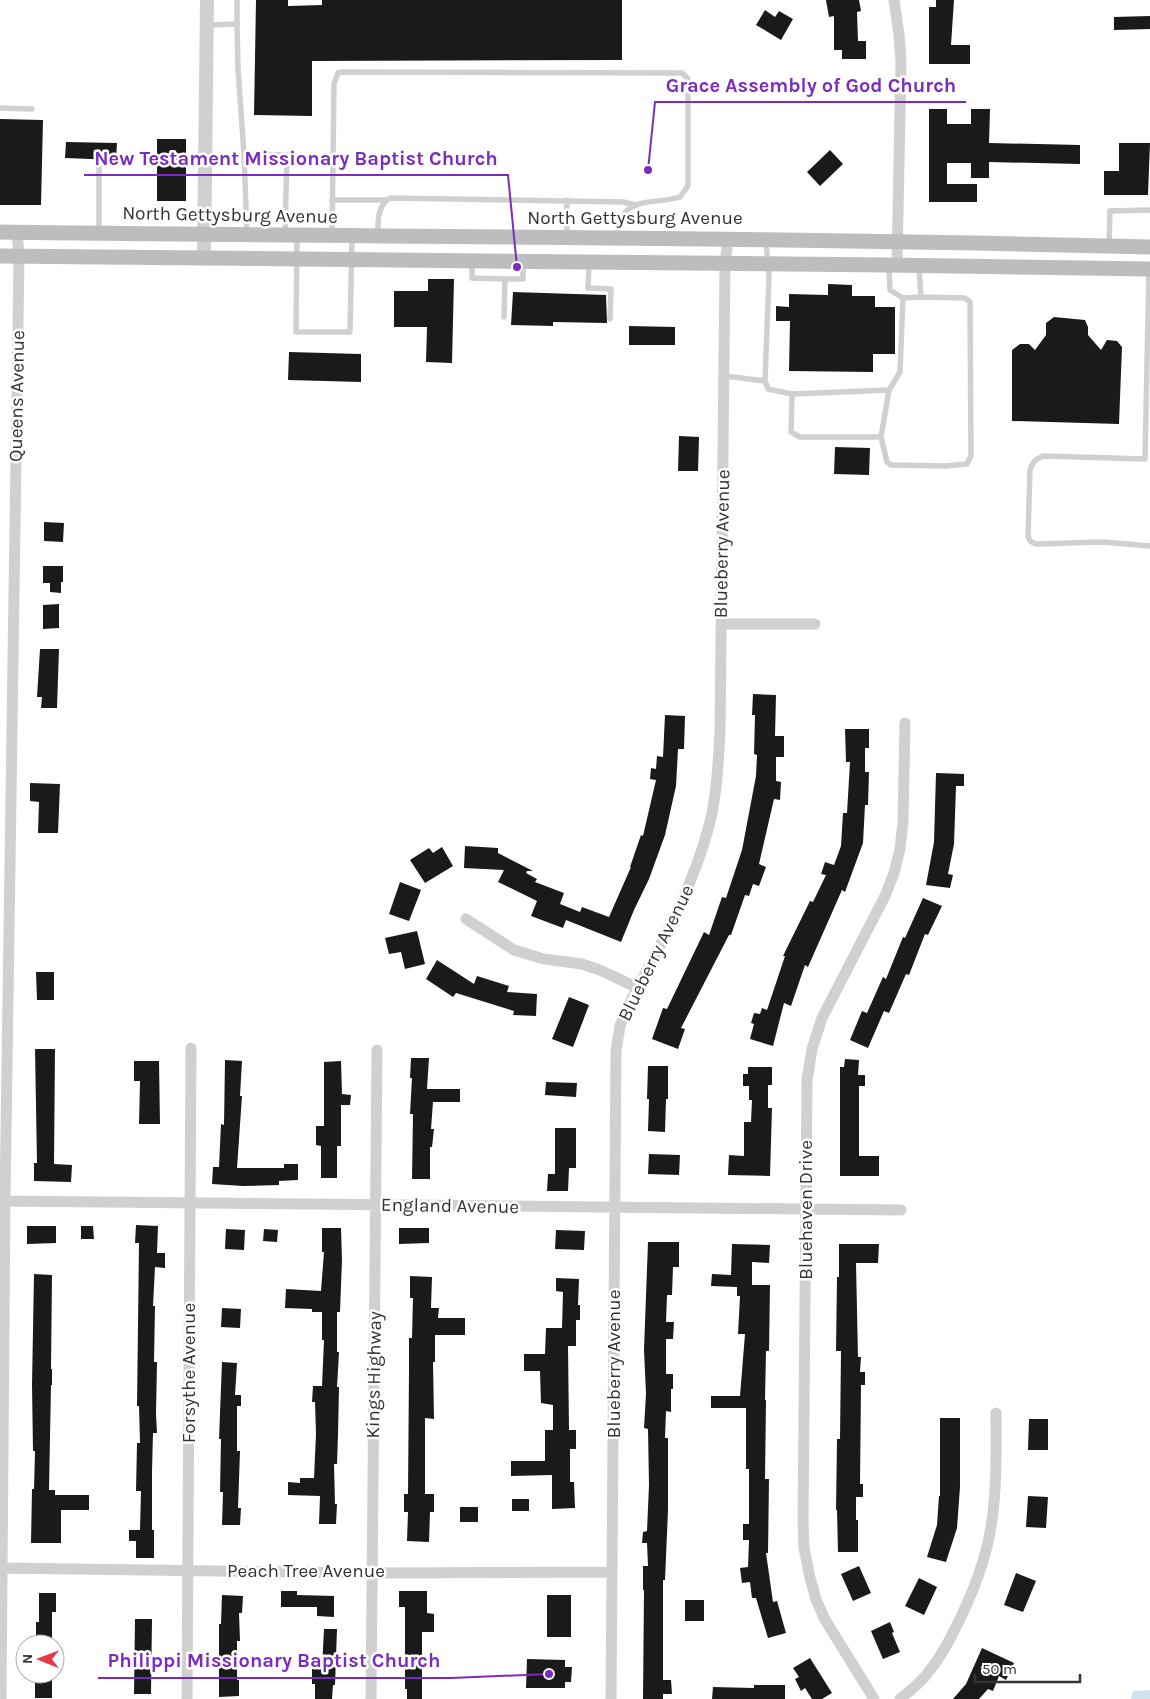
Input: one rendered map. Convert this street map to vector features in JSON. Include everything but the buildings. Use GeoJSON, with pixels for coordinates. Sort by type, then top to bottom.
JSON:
{"type":"FeatureCollection","features":[{"type":"Feature","properties":{"kind":"main road","name":"North Gettysburg Avenue"},"geometry":{"type":"LineString","coordinates":[[0,232],[247,236],[897,240],[1150,246]]}},
{"type":"Feature","properties":{"kind":"main road"},"geometry":{"type":"LineString","coordinates":[[331,259],[332,236]]}},
{"type":"Feature","properties":{"kind":"main road"},"geometry":{"type":"LineString","coordinates":[[377,259],[378,236]]}},
{"type":"Feature","properties":{"kind":"main road"},"geometry":{"type":"LineString","coordinates":[[566,261],[567,238]]}},
{"type":"Feature","properties":{"kind":"main road"},"geometry":{"type":"LineString","coordinates":[[615,238],[615,262]]}},
{"type":"Feature","properties":{"kind":"main road"},"geometry":{"type":"LineString","coordinates":[[0,256],[1149,269]]}},
{"type":"Feature","properties":{"kind":"street"},"geometry":{"type":"LineString","coordinates":[[204,257],[207,0]]}},
{"type":"Feature","properties":{"kind":"street"},"geometry":{"type":"LineString","coordinates":[[893,265],[897,240],[901,62],[900,34],[894,0]]}},
{"type":"Feature","properties":{"kind":"street","name":"Queens Avenue"},"geometry":{"type":"LineString","coordinates":[[1,1699],[3,1201],[18,232]]}},
{"type":"Feature","properties":{"kind":"street","name":"Blueberry Avenue"},"geometry":{"type":"LineString","coordinates":[[612,1699],[616,1051],[620,1026],[627,1008],[687,890],[698,861],[709,826],[718,771],[725,376],[725,263],[728,239]]}},
{"type":"Feature","properties":{"kind":"street"},"geometry":{"type":"LineString","coordinates":[[721,624],[815,624]]}},
{"type":"Feature","properties":{"kind":"street","name":"Bluehaven Drive"},"geometry":{"type":"LineString","coordinates":[[874,1699],[824,1618],[810,1578],[804,1548],[807,1080],[812,1050],[822,1018],[885,896],[894,873],[900,848],[903,822],[905,723]]}},
{"type":"Feature","properties":{"kind":"street"},"geometry":{"type":"LineString","coordinates":[[466,919],[514,950],[544,959],[582,964],[600,970],[638,988]]}},
{"type":"Feature","properties":{"kind":"street","name":"Forsythe Avenue"},"geometry":{"type":"LineString","coordinates":[[187,1699],[191,1048]]}},
{"type":"Feature","properties":{"kind":"street","name":"Kings Highway"},"geometry":{"type":"LineString","coordinates":[[371,1699],[376,1050]]}},
{"type":"Feature","properties":{"kind":"street","name":"England Avenue"},"geometry":{"type":"LineString","coordinates":[[3,1201],[901,1210]]}},
{"type":"Feature","properties":{"kind":"street"},"geometry":{"type":"LineString","coordinates":[[900,1699],[921,1681],[942,1654],[964,1611],[979,1575],[991,1529],[994,1506],[996,1413]]}},
{"type":"Feature","properties":{"kind":"street","name":"Peach Tree Avenue"},"geometry":{"type":"LineString","coordinates":[[1,1568],[188,1571],[612,1572]]}},
{"type":"Feature","properties":{"kind":"lane"},"geometry":{"type":"LineString","coordinates":[[237,0],[238,69],[247,236]]}},
{"type":"Feature","properties":{"kind":"lane"},"geometry":{"type":"LineString","coordinates":[[206,25],[237,24]]}},
{"type":"Feature","properties":{"kind":"lane"},"geometry":{"type":"LineString","coordinates":[[332,200],[386,200],[390,198],[567,200],[623,202],[636,205],[680,197],[688,186],[688,79],[682,73],[338,73],[334,84],[332,200],[332,236]]}},
{"type":"Feature","properties":{"kind":"lane"},"geometry":{"type":"LineString","coordinates":[[0,108],[32,108]]}},
{"type":"Feature","properties":{"kind":"lane"},"geometry":{"type":"LineString","coordinates":[[244,154],[287,155],[291,236],[296,258],[296,332],[350,332],[352,236]]}},
{"type":"Feature","properties":{"kind":"lane"},"geometry":{"type":"LineString","coordinates":[[99,166],[99,234]]}},
{"type":"Feature","properties":{"kind":"lane"},"geometry":{"type":"LineString","coordinates":[[378,236],[379,213],[386,200]]}},
{"type":"Feature","properties":{"kind":"lane"},"geometry":{"type":"LineString","coordinates":[[567,200],[567,238]]}},
{"type":"Feature","properties":{"kind":"lane"},"geometry":{"type":"LineString","coordinates":[[615,238],[623,215],[636,205]]}},
{"type":"Feature","properties":{"kind":"lane"},"geometry":{"type":"LineString","coordinates":[[1109,246],[1110,211],[1150,210]]}},
{"type":"Feature","properties":{"kind":"lane"},"geometry":{"type":"LineString","coordinates":[[766,239],[768,264],[765,381],[768,389],[792,394],[889,390]]}},
{"type":"Feature","properties":{"kind":"lane"},"geometry":{"type":"LineString","coordinates":[[472,260],[472,278],[523,280],[523,261]]}},
{"type":"Feature","properties":{"kind":"lane"},"geometry":{"type":"LineString","coordinates":[[589,262],[588,288],[611,289],[610,319]]}},
{"type":"Feature","properties":{"kind":"lane"},"geometry":{"type":"LineString","coordinates":[[893,265],[890,290],[902,298],[965,298],[970,302],[971,456],[967,464],[945,466],[892,465],[887,462],[882,436],[889,390],[900,372],[902,298]]}},
{"type":"Feature","properties":{"kind":"lane"},"geometry":{"type":"LineString","coordinates":[[919,265],[921,297]]}},
{"type":"Feature","properties":{"kind":"lane"},"geometry":{"type":"LineString","coordinates":[[1149,269],[1149,342],[1145,459],[1043,456],[1037,459],[1032,464],[1030,470],[1028,536],[1030,541],[1036,544],[1102,542],[1150,546]]}},
{"type":"Feature","properties":{"kind":"lane"},"geometry":{"type":"LineString","coordinates":[[504,317],[505,279]]}},
{"type":"Feature","properties":{"kind":"lane"},"geometry":{"type":"LineString","coordinates":[[725,376],[765,381]]}},
{"type":"Feature","properties":{"kind":"lane"},"geometry":{"type":"LineString","coordinates":[[792,394],[791,432],[800,437],[882,436]]}},
{"type":"Feature","properties":{"kind":"water"},"geometry":{"type":"Polygon","coordinates":[[[1150,1690],[1150,1699],[1131,1699],[1133,1691],[1150,1690]]]}},
{"type":"Feature","properties":{"kind":"place","name":"Grace Assembly of God Church"},"geometry":{"type":"Point","coordinates":[648,170]}},
{"type":"Feature","properties":{"kind":"place","name":"New Testament Missionary Baptist Church"},"geometry":{"type":"Point","coordinates":[517,267]}},
{"type":"Feature","properties":{"kind":"place","name":"Philippi Missionary Baptist Church"},"geometry":{"type":"Point","coordinates":[549,1674]}}]}
